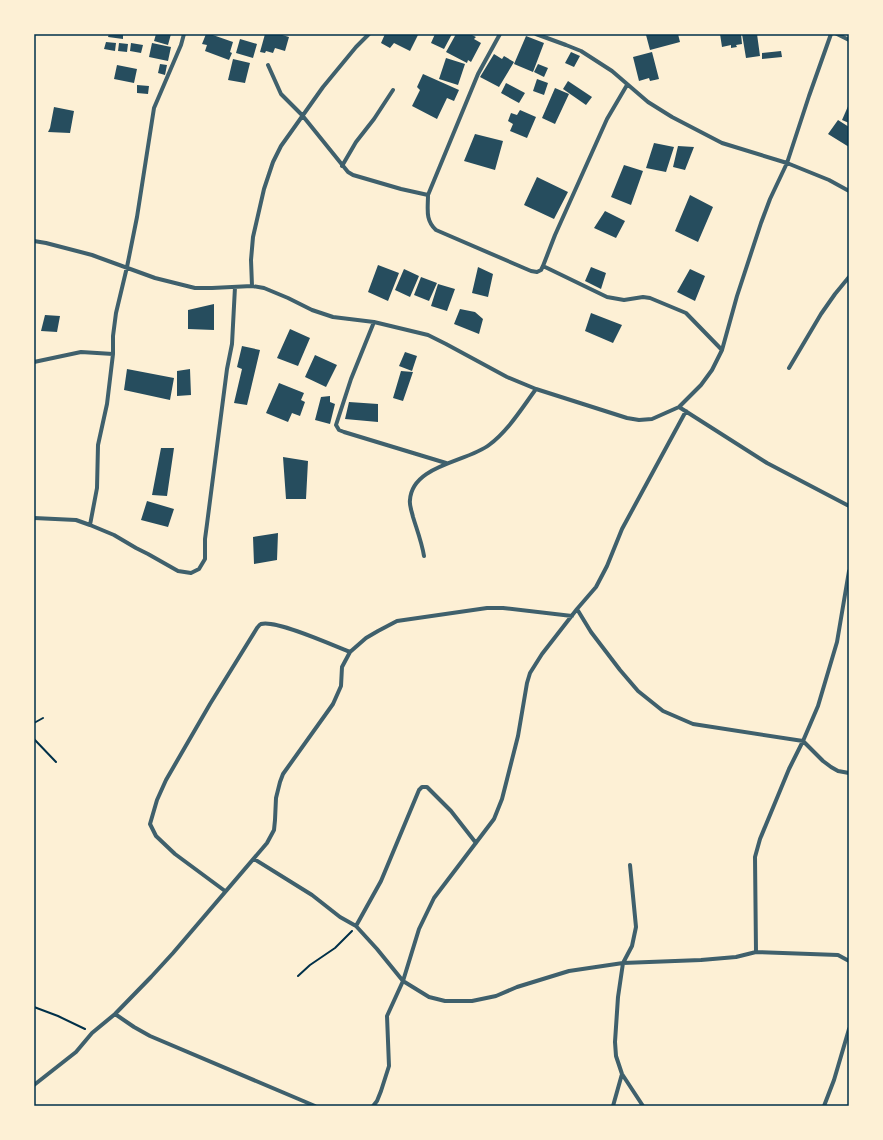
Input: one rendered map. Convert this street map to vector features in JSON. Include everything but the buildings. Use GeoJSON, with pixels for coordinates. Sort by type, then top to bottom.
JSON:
{"type":"FeatureCollection","features":[{"type":"Feature","properties":{"kind":"street"},"geometry":{"type":"LineString","coordinates":[[90,524],[97,488],[98,445],[107,404],[116,313],[128,267],[154,108],[181,46],[184,34]]}},
{"type":"Feature","properties":{"kind":"street"},"geometry":{"type":"LineString","coordinates":[[252,286],[251,251],[253,237],[264,189],[273,162],[281,146],[302,115],[342,63],[369,34]]}},
{"type":"Feature","properties":{"kind":"street"},"geometry":{"type":"LineString","coordinates":[[500,34],[478,74],[428,195],[428,215],[430,225],[436,230],[531,270],[537,272],[541,270],[558,228],[608,119],[627,85]]}},
{"type":"Feature","properties":{"kind":"street"},"geometry":{"type":"LineString","coordinates":[[536,34],[566,44],[581,51],[612,71],[648,102],[672,118],[722,143],[788,163],[829,180],[849,191]]}},
{"type":"Feature","properties":{"kind":"street"},"geometry":{"type":"LineString","coordinates":[[34,242],[46,243],[92,255],[155,278],[195,288],[252,286],[264,288],[312,310],[333,317],[374,322],[428,335],[507,377],[536,389],[627,418],[652,419],[679,407],[712,370],[722,350],[737,296],[770,199],[788,163],[809,96],[831,34]]}},
{"type":"Feature","properties":{"kind":"street"},"geometry":{"type":"LineString","coordinates":[[837,34],[849,40]]}},
{"type":"Feature","properties":{"kind":"street"},"geometry":{"type":"LineString","coordinates":[[268,65],[281,94],[302,115],[348,172],[353,175],[401,190],[428,195]]}},
{"type":"Feature","properties":{"kind":"street"},"geometry":{"type":"LineString","coordinates":[[342,166],[356,142],[374,119],[393,90]]}},
{"type":"Feature","properties":{"kind":"street"},"geometry":{"type":"LineString","coordinates":[[543,266],[607,297],[624,300],[643,297],[650,298],[686,313],[722,350]]}},
{"type":"Feature","properties":{"kind":"street"},"geometry":{"type":"LineString","coordinates":[[789,368],[821,314],[849,277]]}},
{"type":"Feature","properties":{"kind":"street"},"geometry":{"type":"LineString","coordinates":[[34,518],[76,520],[90,524],[114,535],[178,571],[191,573],[199,569],[205,559],[205,539],[227,369],[232,344],[235,287]]}},
{"type":"Feature","properties":{"kind":"street"},"geometry":{"type":"LineString","coordinates":[[374,322],[351,379],[336,425],[339,430],[344,432],[447,463]]}},
{"type":"Feature","properties":{"kind":"street"},"geometry":{"type":"LineString","coordinates":[[34,362],[81,352],[113,354]]}},
{"type":"Feature","properties":{"kind":"street"},"geometry":{"type":"LineString","coordinates":[[424,556],[409,500],[419,479],[431,470],[476,452],[489,445],[504,430],[536,389]]}},
{"type":"Feature","properties":{"kind":"street"},"geometry":{"type":"LineString","coordinates":[[679,407],[767,463],[849,506]]}},
{"type":"Feature","properties":{"kind":"street"},"geometry":{"type":"LineString","coordinates":[[373,1106],[377,1102],[389,1066],[387,1016],[403,981],[419,929],[434,898],[494,819],[502,799],[518,736],[530,673],[542,654],[596,587],[607,566],[622,529],[686,411]]}},
{"type":"Feature","properties":{"kind":"street"},"geometry":{"type":"LineString","coordinates":[[756,952],[755,857],[760,838],[788,769],[803,741],[818,706],[837,642],[849,571]]}},
{"type":"Feature","properties":{"kind":"street"},"geometry":{"type":"LineString","coordinates":[[34,1085],[76,1052],[92,1033],[115,1014],[173,953],[267,843],[274,830],[276,798],[280,782],[333,704],[341,686],[342,667],[350,652],[366,638],[397,621],[487,608],[503,608],[572,616]]}},
{"type":"Feature","properties":{"kind":"street"},"geometry":{"type":"LineString","coordinates":[[577,609],[591,632],[620,670],[638,691],[663,711],[693,724],[803,741],[831,767],[838,771],[849,773]]}},
{"type":"Feature","properties":{"kind":"street"},"geometry":{"type":"LineString","coordinates":[[225,891],[176,854],[156,836],[150,824],[157,800],[166,780],[224,680],[261,624],[290,628],[350,652]]}},
{"type":"Feature","properties":{"kind":"street"},"geometry":{"type":"LineString","coordinates":[[356,926],[381,881],[419,790],[422,787],[427,787],[451,811],[476,843]]}},
{"type":"Feature","properties":{"kind":"street"},"geometry":{"type":"LineString","coordinates":[[254,859],[312,895],[356,926],[403,981],[429,997],[445,1001],[472,1000],[496,996],[518,987],[569,972],[623,963],[701,960],[736,957],[756,952],[838,955],[849,961]]}},
{"type":"Feature","properties":{"kind":"street"},"geometry":{"type":"LineString","coordinates":[[630,865],[636,928],[632,946],[623,963],[619,984],[615,1042],[616,1056],[622,1074],[643,1106]]}},
{"type":"Feature","properties":{"kind":"street"},"geometry":{"type":"LineString","coordinates":[[115,1014],[150,1036],[315,1106]]}},
{"type":"Feature","properties":{"kind":"street"},"geometry":{"type":"LineString","coordinates":[[824,1106],[834,1080],[849,1029]]}},
{"type":"Feature","properties":{"kind":"street"},"geometry":{"type":"LineString","coordinates":[[613,1106],[622,1074]]}},
{"type":"Feature","properties":{"kind":"path"},"geometry":{"type":"LineString","coordinates":[[34,723],[43,718]]}},
{"type":"Feature","properties":{"kind":"path"},"geometry":{"type":"LineString","coordinates":[[34,739],[56,762]]}},
{"type":"Feature","properties":{"kind":"path"},"geometry":{"type":"LineString","coordinates":[[298,976],[310,965],[335,948],[356,926]]}},
{"type":"Feature","properties":{"kind":"path"},"geometry":{"type":"LineString","coordinates":[[34,1007],[58,1016],[92,1033]]}}]}
